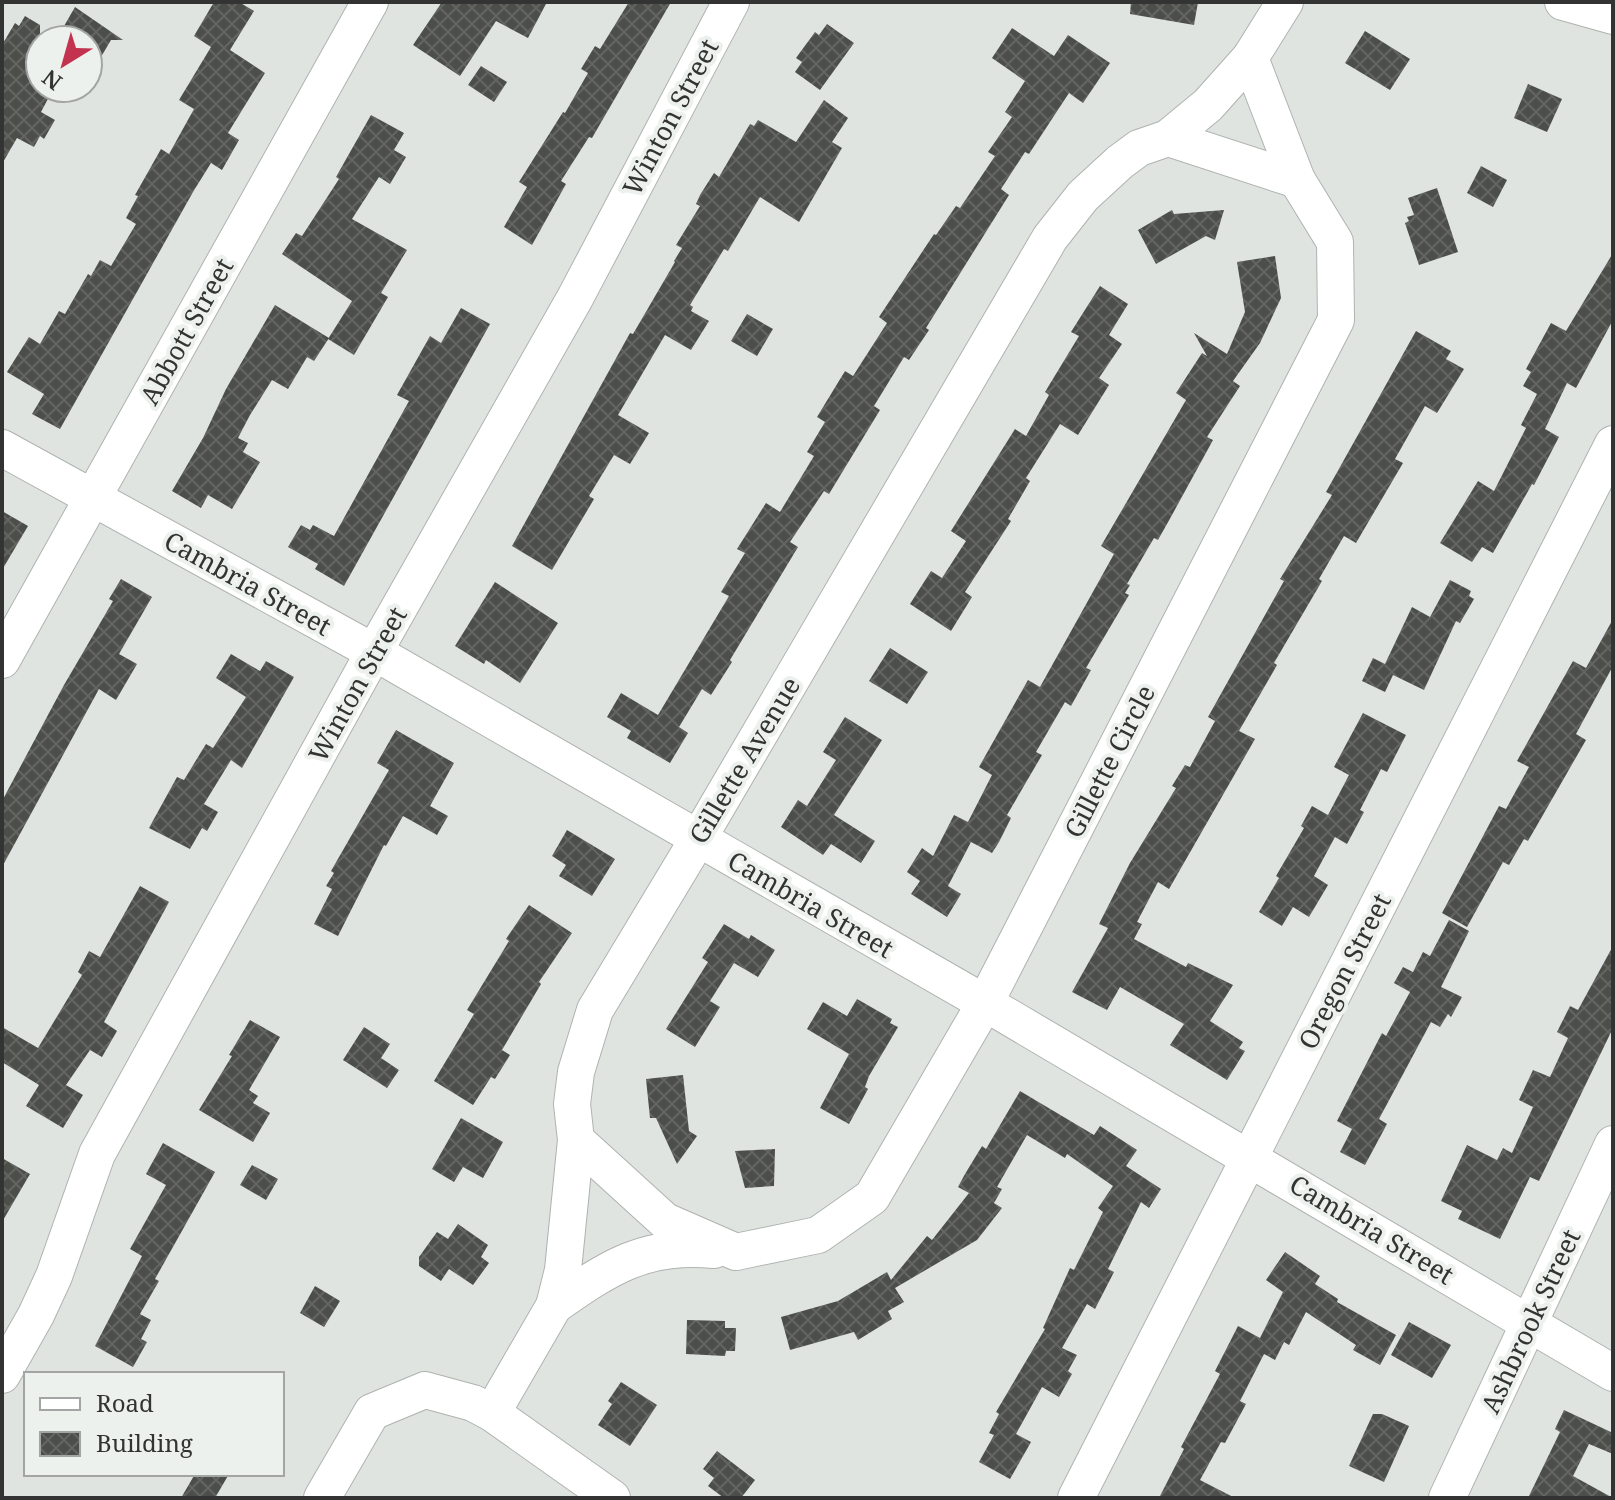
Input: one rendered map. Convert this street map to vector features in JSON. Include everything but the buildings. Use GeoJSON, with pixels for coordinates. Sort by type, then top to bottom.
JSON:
{"type":"FeatureCollection","features":[{"type":"Feature","properties":{"kind":"street","name":"Abbott Street"},"geometry":{"type":"LineString","coordinates":[[2,660],[370,2]]}},
{"type":"Feature","properties":{"kind":"street","name":"Winton Street"},"geometry":{"type":"LineString","coordinates":[[2,1375],[50,1286],[97,1154],[374,652],[575,298],[731,2]]}},
{"type":"Feature","properties":{"kind":"street","name":"Gillette Avenue"},"geometry":{"type":"LineString","coordinates":[[492,1413],[554,1306],[567,1252],[576,1140],[572,1104],[576,1072],[595,1010],[1050,238],[1083,196],[1120,162],[1139,148],[1168,138],[1208,105],[1250,58],[1285,2]]}},
{"type":"Feature","properties":{"kind":"street"},"geometry":{"type":"LineString","coordinates":[[1563,2],[1613,16]]}},
{"type":"Feature","properties":{"kind":"street","name":"Gillette Circle"},"geometry":{"type":"LineString","coordinates":[[554,1306],[598,1276],[636,1256],[677,1248],[736,1252],[818,1235],[872,1197],[985,1003],[1336,320],[1335,242],[1297,180],[1250,58]]}},
{"type":"Feature","properties":{"kind":"street"},"geometry":{"type":"LineString","coordinates":[[1168,138],[1297,180]]}},
{"type":"Feature","properties":{"kind":"street","name":"Oregon Street"},"geometry":{"type":"LineString","coordinates":[[1076,1498],[1613,444]]}},
{"type":"Feature","properties":{"kind":"street","name":"Cambria Street"},"geometry":{"type":"LineString","coordinates":[[2,448],[374,652],[1250,1157],[1613,1373]]}},
{"type":"Feature","properties":{"kind":"street"},"geometry":{"type":"LineString","coordinates":[[576,1140],[665,1221],[736,1252]]}},
{"type":"Feature","properties":{"kind":"street","name":"Ashbrook Street"},"geometry":{"type":"LineString","coordinates":[[1447,1498],[1613,1144]]}},
{"type":"Feature","properties":{"kind":"street"},"geometry":{"type":"LineString","coordinates":[[322,1498],[372,1412],[425,1390],[473,1403],[492,1413],[612,1498]]}}]}
